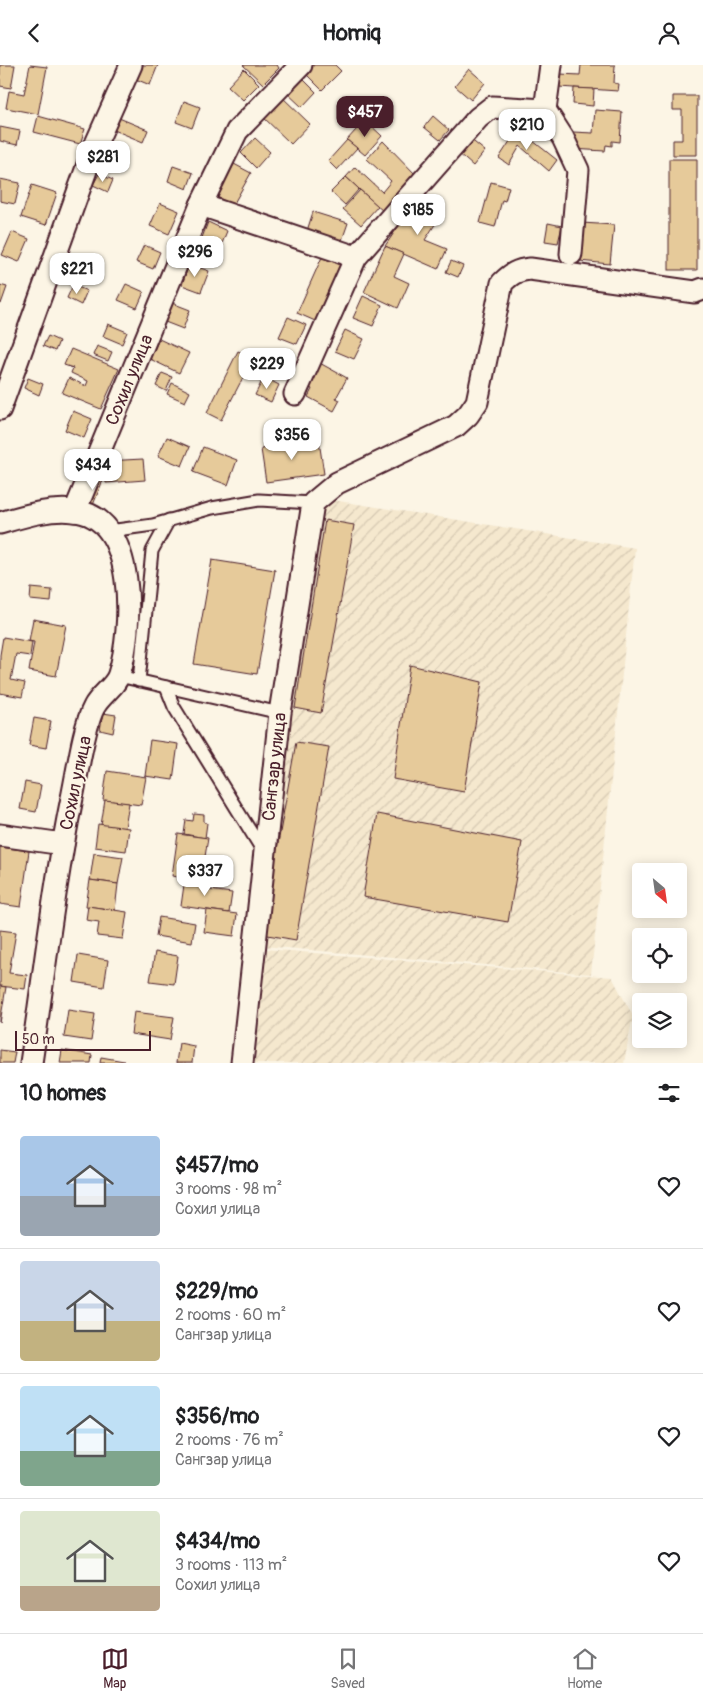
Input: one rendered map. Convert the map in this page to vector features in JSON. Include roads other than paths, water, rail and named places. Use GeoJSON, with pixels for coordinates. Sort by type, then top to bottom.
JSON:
{"type":"FeatureCollection","features":[{"type":"Feature","properties":{"kind":"street"},"geometry":{"type":"LineString","coordinates":[[0,409],[94,148],[131,65]]}},
{"type":"Feature","properties":{"kind":"street","name":"Сохил улица"},"geometry":{"type":"LineString","coordinates":[[75,511],[201,205],[237,131],[301,65]]}},
{"type":"Feature","properties":{"kind":"street"},"geometry":{"type":"LineString","coordinates":[[551,65],[545,110],[563,138],[578,170],[571,254]]}},
{"type":"Feature","properties":{"kind":"street"},"geometry":{"type":"LineString","coordinates":[[296,394],[356,257],[484,111],[500,107],[545,110]]}},
{"type":"Feature","properties":{"kind":"street"},"geometry":{"type":"LineString","coordinates":[[201,205],[356,257]]}},
{"type":"Feature","properties":{"kind":"street"},"geometry":{"type":"LineString","coordinates":[[313,503],[337,483],[456,426],[468,415],[477,402],[502,283],[519,270],[530,269],[695,292],[703,289]]}},
{"type":"Feature","properties":{"kind":"street","name":"Сангзар улица"},"geometry":{"type":"LineString","coordinates":[[242,1063],[266,856],[280,713],[313,503]]}},
{"type":"Feature","properties":{"kind":"street"},"geometry":{"type":"LineString","coordinates":[[0,523],[49,512],[75,511],[87,514],[109,531],[118,544],[127,587],[129,679]]}},
{"type":"Feature","properties":{"kind":"street","name":"Сохил улица"},"geometry":{"type":"LineString","coordinates":[[31,1063],[63,844],[88,725],[94,707],[129,679]]}},
{"type":"Feature","properties":{"kind":"street","name":"Сохил улица"},"geometry":{"type":"LineString","coordinates":[[0,835],[63,844]]}},
{"type":"Feature","properties":{"kind":"lane"},"geometry":{"type":"LineString","coordinates":[[109,531],[153,525],[212,508],[258,501],[313,503]]}},
{"type":"Feature","properties":{"kind":"lane"},"geometry":{"type":"LineString","coordinates":[[169,520],[152,551],[129,679],[280,713]]}},
{"type":"Feature","properties":{"kind":"lane"},"geometry":{"type":"LineString","coordinates":[[166,687],[174,707],[266,856]]}}]}
